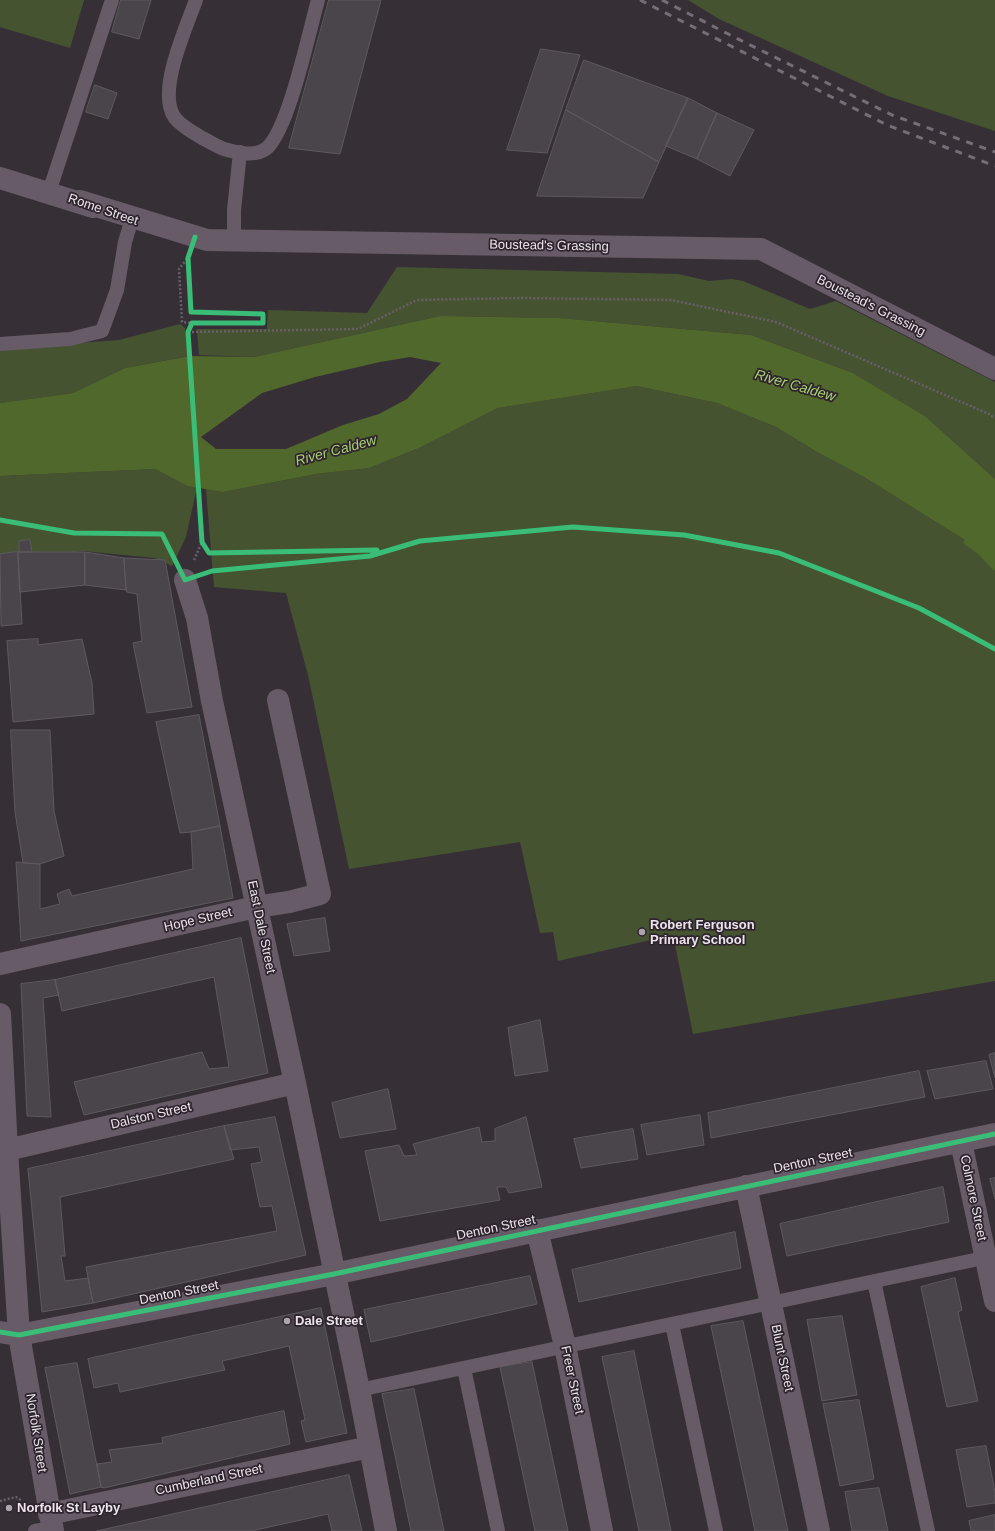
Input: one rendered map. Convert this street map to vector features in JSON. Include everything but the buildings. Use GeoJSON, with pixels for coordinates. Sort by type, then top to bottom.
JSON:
{"type":"FeatureCollection","features":[{"type":"Feature","properties":{"kind":"street","name":"Rome Street"},"geometry":{"type":"LineString","coordinates":[[0,178],[80,201],[131,222],[207,240]]}},
{"type":"Feature","properties":{"kind":"street","name":"Boustead's Grassing"},"geometry":{"type":"LineString","coordinates":[[80,201],[207,240],[761,250],[995,369]]}},
{"type":"Feature","properties":{"kind":"street","name":"East Dale Street"},"geometry":{"type":"LineString","coordinates":[[185,580],[197,618],[212,701],[295,1083],[334,1274]]}},
{"type":"Feature","properties":{"kind":"street","name":"Hope Street"},"geometry":{"type":"LineString","coordinates":[[0,964],[320,894],[278,700]]}},
{"type":"Feature","properties":{"kind":"street","name":"Norfolk Street"},"geometry":{"type":"LineString","coordinates":[[0,1014],[7,1150],[10,1333],[47,1526]]}},
{"type":"Feature","properties":{"kind":"street","name":"Dalston Street"},"geometry":{"type":"LineString","coordinates":[[7,1150],[295,1083]]}},
{"type":"Feature","properties":{"kind":"street","name":"Denton Street"},"geometry":{"type":"LineString","coordinates":[[10,1333],[334,1274],[995,1134]]}},
{"type":"Feature","properties":{"kind":"street","name":"Colmore Street"},"geometry":{"type":"LineString","coordinates":[[961,1142],[990,1257],[995,1300]]}},
{"type":"Feature","properties":{"kind":"street","name":"Blunt Street"},"geometry":{"type":"LineString","coordinates":[[746,1186],[819,1531]]}},
{"type":"Feature","properties":{"kind":"street","name":"Freer Street"},"geometry":{"type":"LineString","coordinates":[[537,1230],[565,1346],[602,1531]]}},
{"type":"Feature","properties":{"kind":"street"},"geometry":{"type":"LineString","coordinates":[[334,1274],[359,1390],[386,1531]]}},
{"type":"Feature","properties":{"kind":"street","name":"Cumberland Street"},"geometry":{"type":"LineString","coordinates":[[47,1526],[370,1447]]}},
{"type":"Feature","properties":{"kind":"lane"},"geometry":{"type":"LineString","coordinates":[[49,192],[112,0]]}},
{"type":"Feature","properties":{"kind":"lane"},"geometry":{"type":"LineString","coordinates":[[196,0],[173,66],[169,88],[169,103],[175,118],[185,128],[224,149],[257,153],[267,148],[279,131],[292,93],[318,0]]}},
{"type":"Feature","properties":{"kind":"lane"},"geometry":{"type":"LineString","coordinates":[[234,241],[234,210],[240,152]]}},
{"type":"Feature","properties":{"kind":"lane"},"geometry":{"type":"LineString","coordinates":[[0,344],[70,339],[102,331],[117,290],[125,242],[131,222]]}},
{"type":"Feature","properties":{"kind":"lane"},"geometry":{"type":"LineString","coordinates":[[359,1390],[990,1257]]}},
{"type":"Feature","properties":{"kind":"lane"},"geometry":{"type":"LineString","coordinates":[[874,1281],[928,1531]]}},
{"type":"Feature","properties":{"kind":"lane"},"geometry":{"type":"LineString","coordinates":[[672,1324],[716,1531]]}},
{"type":"Feature","properties":{"kind":"lane"},"geometry":{"type":"LineString","coordinates":[[464,1368],[498,1531]]}},
{"type":"Feature","properties":{"kind":"path"},"geometry":{"type":"LineString","coordinates":[[188,258],[189,266]]}},
{"type":"Feature","properties":{"kind":"path"},"geometry":{"type":"LineString","coordinates":[[188,258],[179,269],[182,322],[200,323]]}},
{"type":"Feature","properties":{"kind":"path"},"geometry":{"type":"LineString","coordinates":[[188,332],[358,329],[417,300],[520,298],[671,300],[776,322],[989,414],[995,418]]}},
{"type":"Feature","properties":{"kind":"path"},"geometry":{"type":"LineString","coordinates":[[188,340],[188,332],[192,322]]}},
{"type":"Feature","properties":{"kind":"path"},"geometry":{"type":"LineString","coordinates":[[201,534],[202,542],[206,547]]}},
{"type":"Feature","properties":{"kind":"shaded area"},"geometry":{"type":"Polygon","coordinates":[[[0,0],[84,0],[70,48],[0,27],[0,0]]]}},
{"type":"Feature","properties":{"kind":"shaded area"},"geometry":{"type":"Polygon","coordinates":[[[688,0],[995,0],[995,131],[888,96],[719,19],[688,0]]]}},
{"type":"Feature","properties":{"kind":"shaded area"},"geometry":{"type":"Polygon","coordinates":[[[397,267],[678,274],[709,281],[732,279],[743,281],[810,309],[836,301],[995,382],[995,479],[925,416],[853,373],[751,335],[559,318],[440,316],[254,357],[199,355],[197,329],[267,329],[268,310],[367,313],[397,267]]]}},
{"type":"Feature","properties":{"kind":"shaded area"},"geometry":{"type":"Polygon","coordinates":[[[180,324],[185,328],[189,356],[125,368],[73,393],[0,403],[0,349],[119,340],[180,324]]]}},
{"type":"Feature","properties":{"kind":"shaded area","name":"Robert Ferguson Primary School"},"geometry":{"type":"Polygon","coordinates":[[[637,386],[717,403],[776,427],[817,452],[864,477],[968,542],[981,551],[995,566],[995,981],[693,1034],[673,935],[558,961],[553,932],[540,933],[520,842],[349,869],[308,675],[286,593],[214,587],[206,489],[223,492],[316,474],[369,468],[419,448],[498,408],[637,386]]]}},
{"type":"Feature","properties":{"kind":"shaded area"},"geometry":{"type":"Polygon","coordinates":[[[155,469],[187,486],[197,487],[186,537],[172,566],[155,558],[83,551],[0,559],[0,476],[155,469]]]}},
{"type":"Feature","properties":{"kind":"water","name":"River Caldew"},"geometry":{"type":"Polygon","coordinates":[[[440,316],[559,318],[751,335],[853,373],[925,416],[995,479],[995,566],[981,551],[968,542],[864,477],[817,452],[776,427],[717,403],[637,386],[498,408],[419,448],[369,468],[316,474],[223,492],[187,486],[155,469],[0,476],[0,403],[73,393],[125,368],[190,356],[254,357],[440,316]],[[410,357],[380,362],[315,377],[262,393],[201,437],[216,449],[286,449],[343,425],[379,414],[407,399],[441,363],[410,357]]]}},
{"type":"Feature","properties":{"kind":"waterway"},"geometry":{"type":"LineString","coordinates":[[968,542],[981,551],[995,566]]}},
{"type":"Feature","properties":{"kind":"railway"},"geometry":{"type":"LineString","coordinates":[[640,0],[887,125],[995,166]]}},
{"type":"Feature","properties":{"kind":"railway"},"geometry":{"type":"LineString","coordinates":[[662,0],[892,115],[995,152]]}},
{"type":"Feature","properties":{"kind":"cycle path"},"geometry":{"type":"LineString","coordinates":[[195,237],[188,258],[191,312],[263,314],[263,323],[192,323],[188,332],[202,542],[209,553],[377,550]]}},
{"type":"Feature","properties":{"kind":"cycle path"},"geometry":{"type":"LineString","coordinates":[[0,520],[74,533],[162,534],[185,580],[212,571],[370,556],[420,541],[573,527],[684,535],[779,553],[919,608],[995,649]]}},
{"type":"Feature","properties":{"kind":"cycle path"},"geometry":{"type":"LineString","coordinates":[[0,1332],[19,1335],[334,1274],[995,1134]]}},
{"type":"Feature","properties":{"kind":"place","name":"Robert Ferguson Primary School"},"geometry":{"type":"Point","coordinates":[642,932]}},
{"type":"Feature","properties":{"kind":"place","name":"Dale Street"},"geometry":{"type":"Point","coordinates":[287,1321]}},
{"type":"Feature","properties":{"kind":"place","name":"Norfolk St Layby"},"geometry":{"type":"Point","coordinates":[9,1508]}}]}
